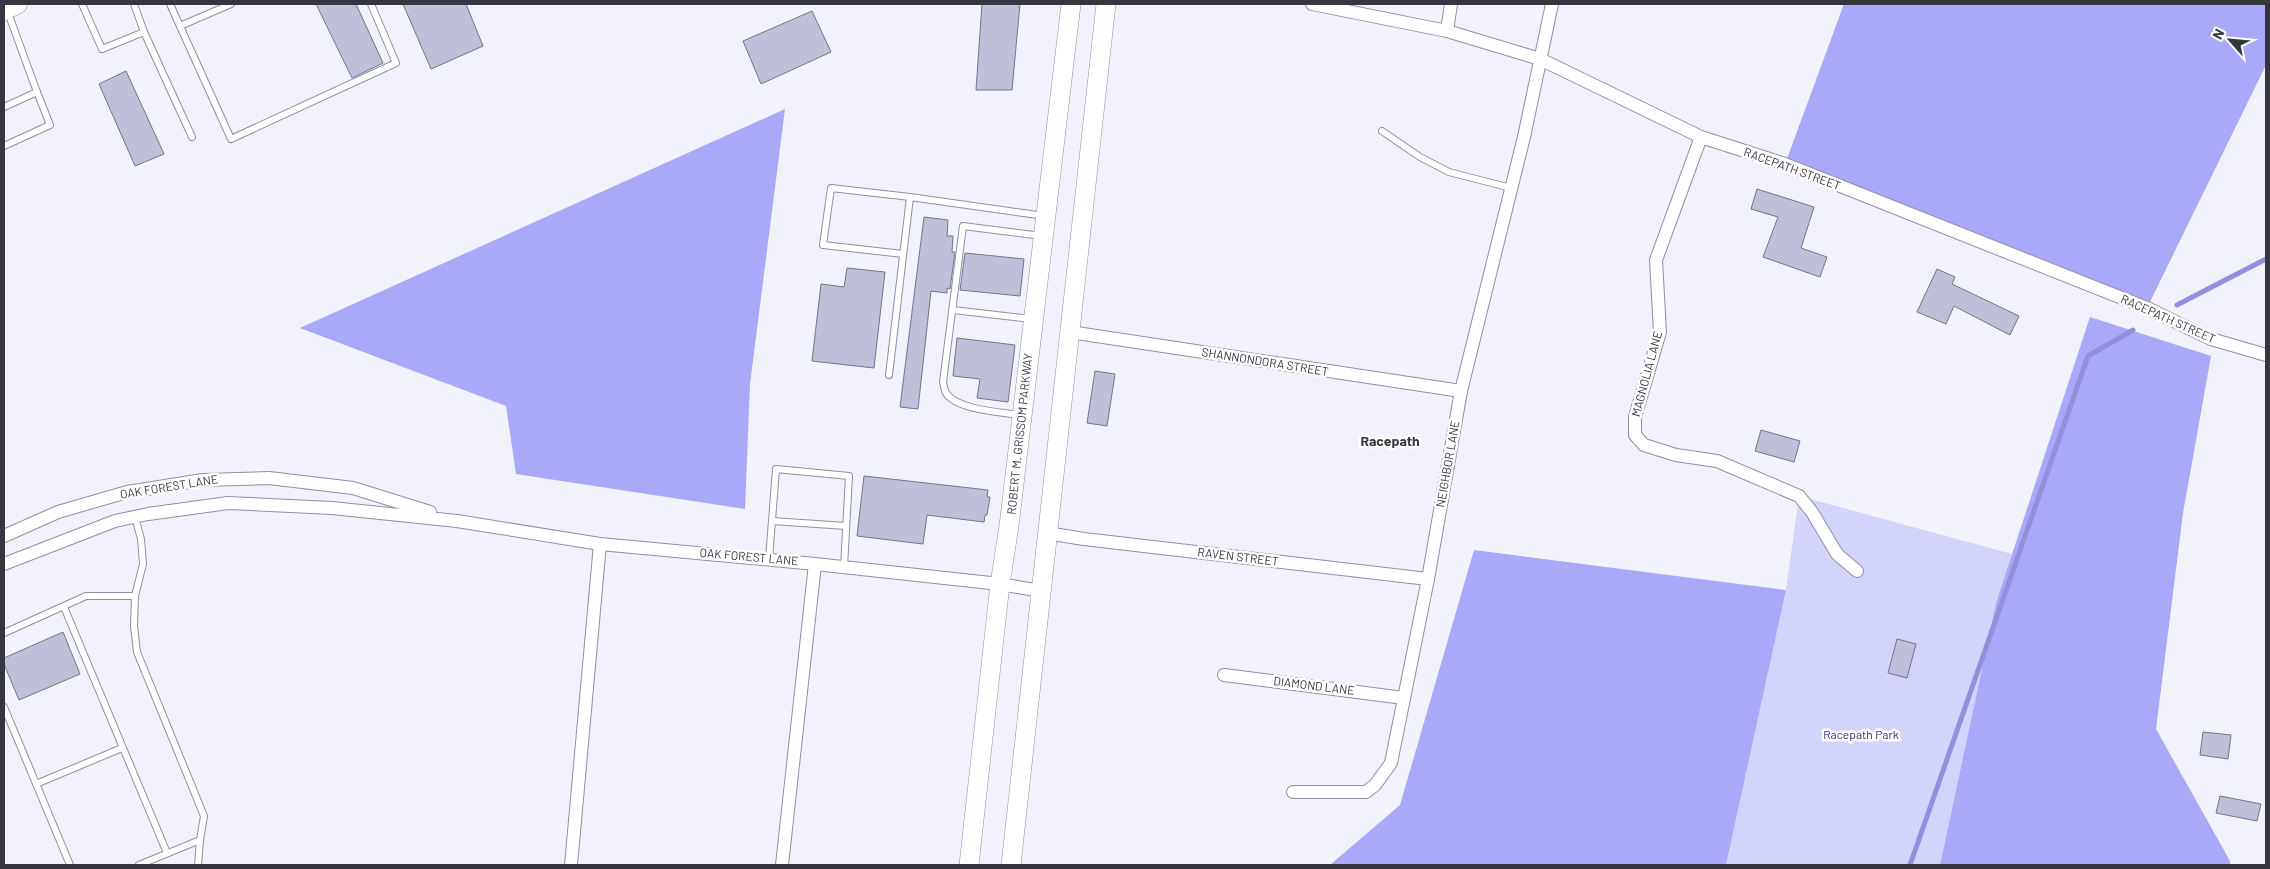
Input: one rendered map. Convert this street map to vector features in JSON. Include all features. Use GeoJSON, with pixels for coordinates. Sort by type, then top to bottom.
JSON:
{"type":"FeatureCollection","features":[{"type":"Feature","properties":{"kind":"main road","name":"ROBERT M. GRISSOM PARKWAY"},"geometry":{"type":"LineString","coordinates":[[969,865],[1000,584],[1009,526],[1032,319],[1044,236],[1071,4]]}},
{"type":"Feature","properties":{"kind":"main road"},"geometry":{"type":"LineString","coordinates":[[1011,865],[1106,4]]}},
{"type":"Feature","properties":{"kind":"street","name":"RACEPATH STREET"},"geometry":{"type":"LineString","coordinates":[[1312,4],[1447,31],[1540,58],[1701,137],[1794,168],[2148,308],[2211,339],[2266,355]]}},
{"type":"Feature","properties":{"kind":"street"},"geometry":{"type":"LineString","coordinates":[[1447,31],[1451,4]]}},
{"type":"Feature","properties":{"kind":"street","name":"NEIGHBOR LANE"},"geometry":{"type":"LineString","coordinates":[[1293,792],[1366,792],[1375,785],[1391,763],[1428,579],[1461,391],[1511,188],[1552,4]]}},
{"type":"Feature","properties":{"kind":"street","name":"MAGNOLIA LANE"},"geometry":{"type":"LineString","coordinates":[[1701,137],[1656,260],[1660,332],[1635,417],[1635,435],[1644,444],[1676,455],[1717,461],[1799,496],[1812,512],[1837,554],[1857,571]]}},
{"type":"Feature","properties":{"kind":"street","name":"SHANNONDORA STREET"},"geometry":{"type":"LineString","coordinates":[[1070,332],[1461,391]]}},
{"type":"Feature","properties":{"kind":"street","name":"OAK FOREST LANE"},"geometry":{"type":"LineString","coordinates":[[4,536],[58,512],[127,492],[213,479],[269,478],[353,488],[457,520]]}},
{"type":"Feature","properties":{"kind":"street","name":"OAK FOREST LANE"},"geometry":{"type":"LineString","coordinates":[[4,564],[98,528],[135,517],[228,503],[332,508],[457,520],[600,544],[769,559],[1000,584],[1041,591]]}},
{"type":"Feature","properties":{"kind":"street","name":"RAVEN STREET"},"geometry":{"type":"LineString","coordinates":[[1047,533],[1084,539],[1428,579]]}},
{"type":"Feature","properties":{"kind":"street"},"geometry":{"type":"LineString","coordinates":[[571,865],[600,544]]}},
{"type":"Feature","properties":{"kind":"street"},"geometry":{"type":"LineString","coordinates":[[782,865],[815,564]]}},
{"type":"Feature","properties":{"kind":"street","name":"DIAMOND LANE"},"geometry":{"type":"LineString","coordinates":[[1224,675],[1404,698]]}},
{"type":"Feature","properties":{"kind":"lane"},"geometry":{"type":"LineString","coordinates":[[82,4],[102,49],[144,32]]}},
{"type":"Feature","properties":{"kind":"lane"},"geometry":{"type":"LineString","coordinates":[[134,4],[144,32],[192,137]]}},
{"type":"Feature","properties":{"kind":"lane"},"geometry":{"type":"LineString","coordinates":[[170,4],[231,139],[396,63],[371,4]]}},
{"type":"Feature","properties":{"kind":"lane"},"geometry":{"type":"LineString","coordinates":[[180,26],[232,4]]}},
{"type":"Feature","properties":{"kind":"lane"},"geometry":{"type":"LineString","coordinates":[[4,146],[50,125],[9,7]]}},
{"type":"Feature","properties":{"kind":"lane"},"geometry":{"type":"LineString","coordinates":[[4,107],[37,92]]}},
{"type":"Feature","properties":{"kind":"lane"},"geometry":{"type":"LineString","coordinates":[[1382,131],[1420,157],[1449,172],[1511,188]]}},
{"type":"Feature","properties":{"kind":"lane"},"geometry":{"type":"LineString","coordinates":[[902,254],[823,245],[831,188],[1046,216]]}},
{"type":"Feature","properties":{"kind":"lane"},"geometry":{"type":"LineString","coordinates":[[888,375],[910,197]]}},
{"type":"Feature","properties":{"kind":"lane"},"geometry":{"type":"LineString","coordinates":[[1022,415],[975,408],[956,401],[946,393],[943,382],[962,226],[1044,236]]}},
{"type":"Feature","properties":{"kind":"lane"},"geometry":{"type":"LineString","coordinates":[[953,310],[1032,319]]}},
{"type":"Feature","properties":{"kind":"lane"},"geometry":{"type":"LineString","coordinates":[[769,559],[776,469],[849,476],[844,567]]}},
{"type":"Feature","properties":{"kind":"lane"},"geometry":{"type":"LineString","coordinates":[[135,517],[141,539],[143,564],[134,596],[134,626],[137,652],[204,816],[198,865]]}},
{"type":"Feature","properties":{"kind":"lane"},"geometry":{"type":"LineString","coordinates":[[772,521],[846,526]]}},
{"type":"Feature","properties":{"kind":"lane"},"geometry":{"type":"LineString","coordinates":[[4,633],[86,596],[134,596]]}},
{"type":"Feature","properties":{"kind":"lane"},"geometry":{"type":"LineString","coordinates":[[64,607],[167,853]]}},
{"type":"Feature","properties":{"kind":"lane"},"geometry":{"type":"LineString","coordinates":[[4,707],[70,865]]}},
{"type":"Feature","properties":{"kind":"lane"},"geometry":{"type":"LineString","coordinates":[[36,784],[122,748]]}},
{"type":"Feature","properties":{"kind":"lane"},"geometry":{"type":"LineString","coordinates":[[139,865],[200,840]]}},
{"type":"Feature","properties":{"kind":"green space","name":"Racepath Park"},"geometry":{"type":"Polygon","coordinates":[[[1799,496],[2012,554],[1996,603],[1940,865],[1726,865],[1786,590],[1799,496]]]}},
{"type":"Feature","properties":{"kind":"shaded area"},"geometry":{"type":"Polygon","coordinates":[[[1844,4],[2266,4],[2266,65],[2147,308],[1785,164],[1844,4]]]}},
{"type":"Feature","properties":{"kind":"shaded area"},"geometry":{"type":"Polygon","coordinates":[[[785,109],[750,384],[745,509],[516,474],[506,406],[300,328],[785,109]]]}},
{"type":"Feature","properties":{"kind":"shaded area"},"geometry":{"type":"Polygon","coordinates":[[[2090,317],[2211,356],[2183,513],[2156,729],[2230,861],[2230,865],[1940,865],[1996,603],[2090,317]]]}},
{"type":"Feature","properties":{"kind":"shaded area"},"geometry":{"type":"Polygon","coordinates":[[[1474,550],[1786,590],[1726,865],[1330,865],[1400,805],[1474,550]]]}},
{"type":"Feature","properties":{"kind":"building"},"geometry":{"type":"Polygon","coordinates":[[[316,4],[356,4],[383,63],[352,78],[316,4]]]}},
{"type":"Feature","properties":{"kind":"building"},"geometry":{"type":"Polygon","coordinates":[[[403,4],[466,4],[483,46],[431,69],[403,4]]]}},
{"type":"Feature","properties":{"kind":"building"},"geometry":{"type":"Polygon","coordinates":[[[982,4],[1020,4],[1012,90],[976,90],[982,4]]]}},
{"type":"Feature","properties":{"kind":"building"},"geometry":{"type":"Polygon","coordinates":[[[812,11],[831,52],[761,84],[743,41],[812,11]]]}},
{"type":"Feature","properties":{"kind":"building"},"geometry":{"type":"Polygon","coordinates":[[[126,71],[164,154],[135,166],[99,84],[126,71]]]}},
{"type":"Feature","properties":{"kind":"building"},"geometry":{"type":"Polygon","coordinates":[[[1757,189],[1814,207],[1801,248],[1827,257],[1820,277],[1763,257],[1778,217],[1751,209],[1757,189]]]}},
{"type":"Feature","properties":{"kind":"building"},"geometry":{"type":"Polygon","coordinates":[[[924,217],[948,220],[947,236],[953,236],[952,252],[955,252],[950,289],[947,288],[947,293],[931,291],[918,409],[900,407],[924,217]]]}},
{"type":"Feature","properties":{"kind":"building"},"geometry":{"type":"Polygon","coordinates":[[[965,253],[1024,259],[1020,296],[960,290],[965,253]]]}},
{"type":"Feature","properties":{"kind":"building"},"geometry":{"type":"Polygon","coordinates":[[[847,268],[885,272],[874,368],[812,361],[821,284],[844,287],[847,268]]]}},
{"type":"Feature","properties":{"kind":"building"},"geometry":{"type":"Polygon","coordinates":[[[1937,269],[1955,277],[1952,284],[2019,316],[2010,335],[1954,306],[1946,324],[1917,312],[1937,269]]]}},
{"type":"Feature","properties":{"kind":"building"},"geometry":{"type":"Polygon","coordinates":[[[957,338],[1015,345],[1008,402],[977,398],[980,379],[953,376],[957,338]]]}},
{"type":"Feature","properties":{"kind":"building"},"geometry":{"type":"Polygon","coordinates":[[[1095,371],[1115,374],[1107,426],[1087,423],[1095,371]]]}},
{"type":"Feature","properties":{"kind":"building"},"geometry":{"type":"Polygon","coordinates":[[[1761,430],[1800,441],[1794,462],[1755,451],[1761,430]]]}},
{"type":"Feature","properties":{"kind":"building"},"geometry":{"type":"Polygon","coordinates":[[[864,476],[988,490],[987,497],[990,497],[987,515],[985,515],[984,522],[927,515],[923,544],[857,536],[864,476]]]}},
{"type":"Feature","properties":{"kind":"building"},"geometry":{"type":"Polygon","coordinates":[[[63,632],[80,674],[19,700],[4,664],[4,658],[63,632]]]}},
{"type":"Feature","properties":{"kind":"building"},"geometry":{"type":"Polygon","coordinates":[[[1897,639],[1916,644],[1907,678],[1888,673],[1897,639]]]}},
{"type":"Feature","properties":{"kind":"building"},"geometry":{"type":"Polygon","coordinates":[[[2203,732],[2231,735],[2228,759],[2200,755],[2203,732]]]}},
{"type":"Feature","properties":{"kind":"building"},"geometry":{"type":"Polygon","coordinates":[[[2220,796],[2261,804],[2257,821],[2216,813],[2220,796]]]}},
{"type":"Feature","properties":{"kind":"waterway"},"geometry":{"type":"LineString","coordinates":[[2177,305],[2266,259]]}},
{"type":"Feature","properties":{"kind":"waterway"},"geometry":{"type":"LineString","coordinates":[[1910,865],[2088,356],[2133,330]]}},
{"type":"Feature","properties":{"kind":"district","name":"Racepath"},"geometry":{"type":"Point","coordinates":[1390,441]}}]}
